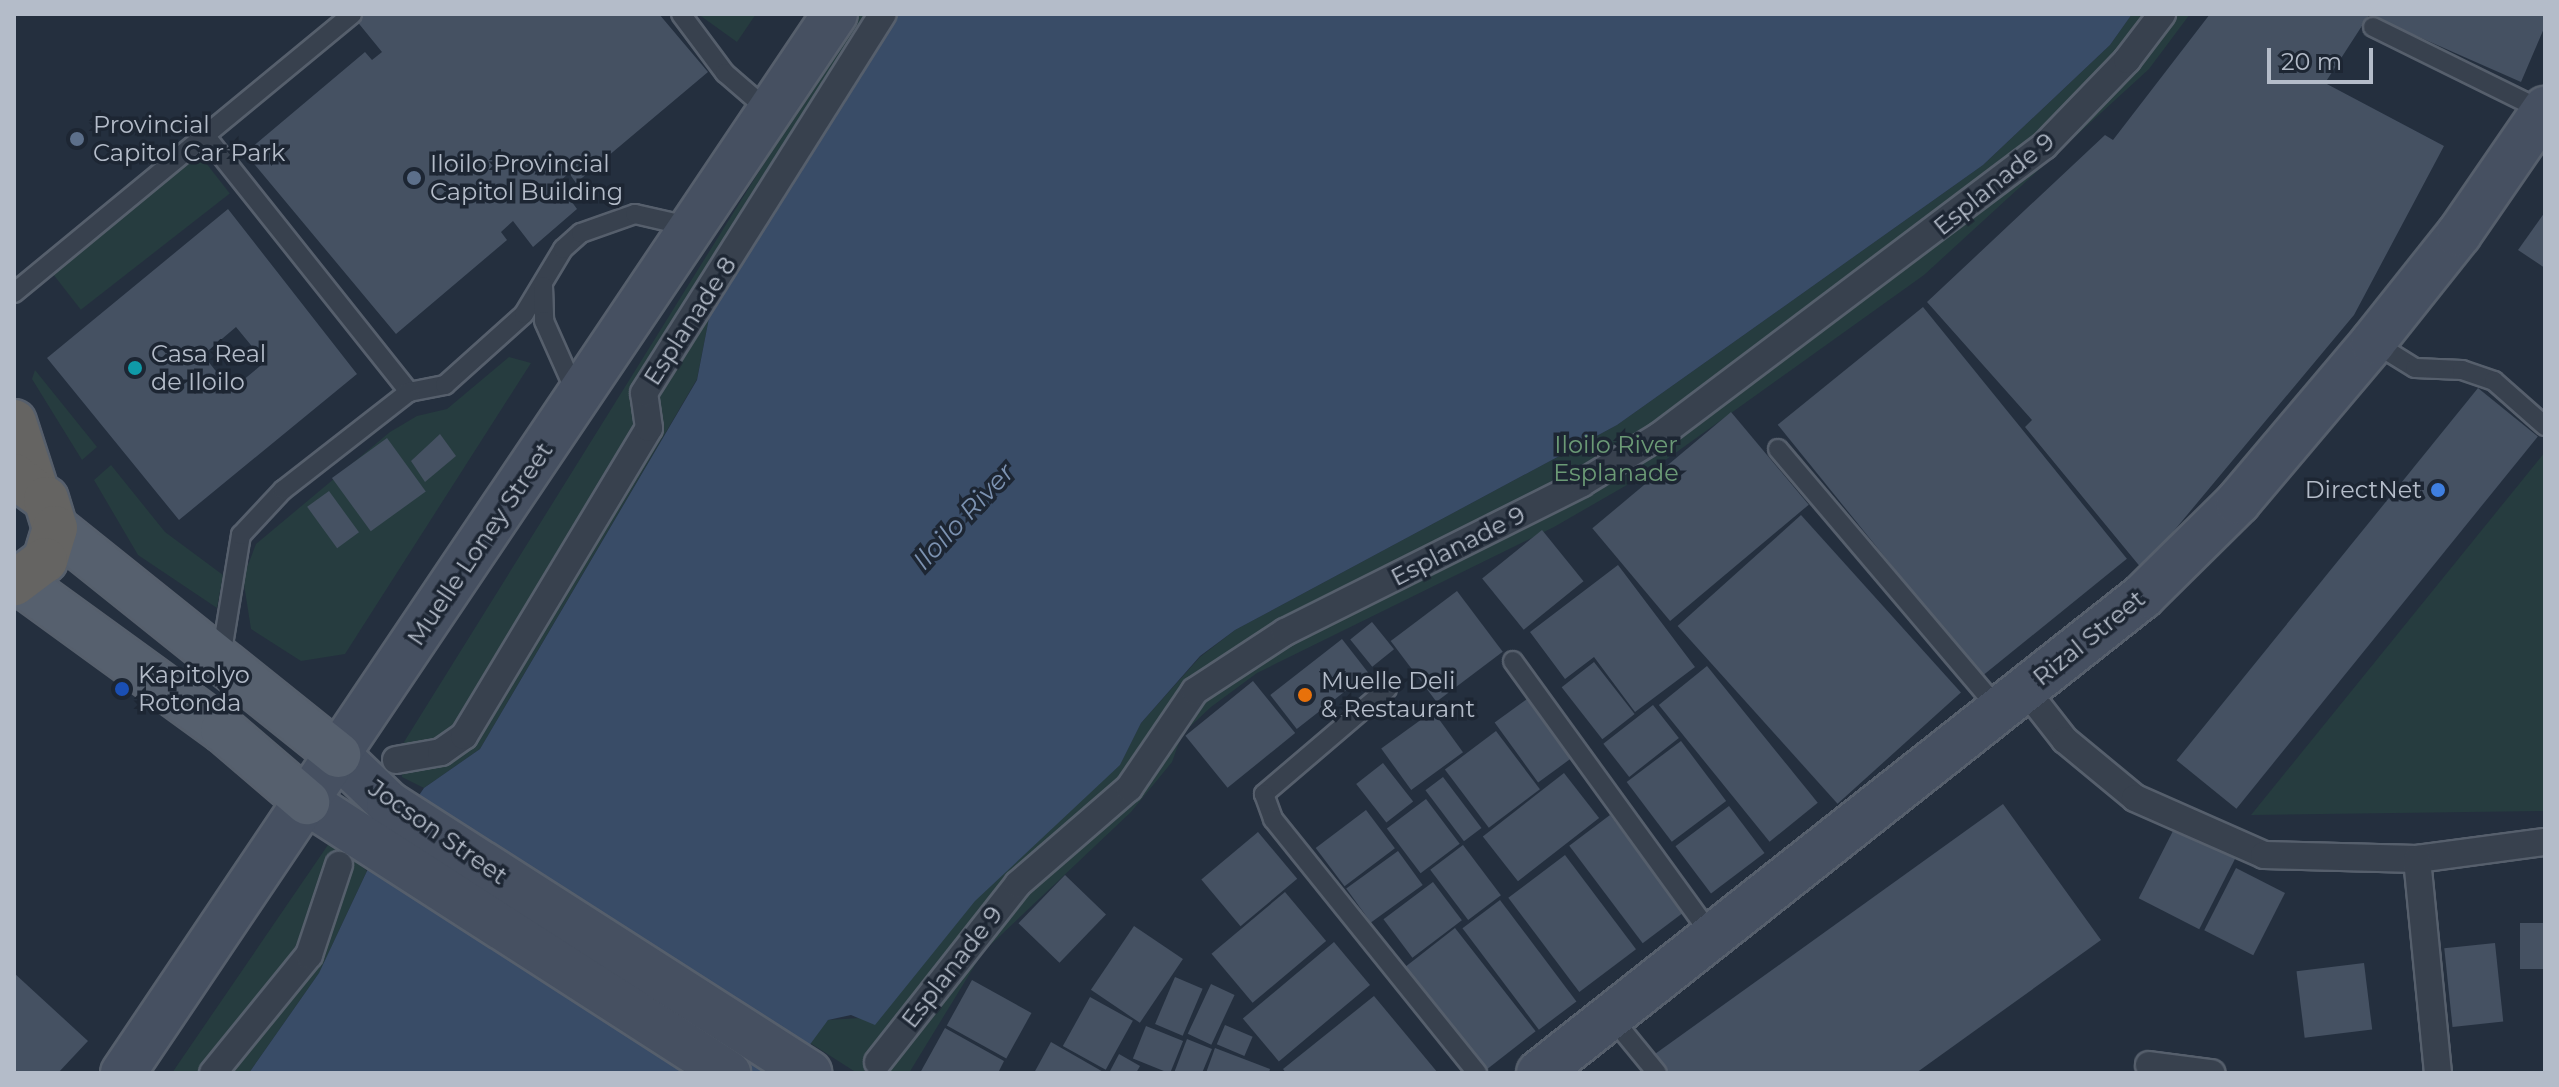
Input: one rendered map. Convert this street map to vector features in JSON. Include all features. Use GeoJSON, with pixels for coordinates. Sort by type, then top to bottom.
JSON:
{"type":"FeatureCollection","features":[{"type":"Feature","properties":{"kind":"highway"},"geometry":{"type":"LineString","coordinates":[[14,422],[25,482],[55,528],[45,560],[17,583]]}},
{"type":"Feature","properties":{"kind":"main road","name":"Muelle Loney Street"},"geometry":{"type":"LineString","coordinates":[[123,1073],[835,14]]}},
{"type":"Feature","properties":{"kind":"main road","name":"Rizal Street"},"geometry":{"type":"LineString","coordinates":[[1539,1073],[2143,596],[2238,502],[2373,342],[2459,234],[2545,110]]}},
{"type":"Feature","properties":{"kind":"main road","name":"Jocson Street"},"geometry":{"type":"LineString","coordinates":[[55,528],[338,755],[389,804],[809,1073]]}},
{"type":"Feature","properties":{"kind":"main road","name":"Jocson Street"},"geometry":{"type":"LineString","coordinates":[[17,583],[223,730],[307,802],[352,853],[728,1073]]}},
{"type":"Feature","properties":{"kind":"street","name":"Esplanade 8"},"geometry":{"type":"LineString","coordinates":[[396,760],[441,752],[464,736],[649,428],[644,393],[883,14]]}},
{"type":"Feature","properties":{"kind":"street","name":"Esplanade 9"},"geometry":{"type":"LineString","coordinates":[[878,1062],[1018,884],[1129,788],[1195,691],[1285,632],[1582,483],[1659,436],[2044,146],[2127,60],[2162,14]]}},
{"type":"Feature","properties":{"kind":"street"},"geometry":{"type":"LineString","coordinates":[[2013,700],[2135,798],[2264,855],[2417,859],[2545,842]]}},
{"type":"Feature","properties":{"kind":"street"},"geometry":{"type":"LineString","coordinates":[[213,1073],[309,955],[352,853]]}},
{"type":"Feature","properties":{"kind":"street"},"geometry":{"type":"LineString","coordinates":[[2417,859],[2438,1073]]}},
{"type":"Feature","properties":{"kind":"street"},"geometry":{"type":"LineString","coordinates":[[2149,1065],[2211,1073]]}},
{"type":"Feature","properties":{"kind":"lane"},"geometry":{"type":"LineString","coordinates":[[14,293],[352,14]]}},
{"type":"Feature","properties":{"kind":"lane"},"geometry":{"type":"LineString","coordinates":[[681,14],[725,73],[771,112]]}},
{"type":"Feature","properties":{"kind":"lane"},"geometry":{"type":"LineString","coordinates":[[2373,27],[2545,110]]}},
{"type":"Feature","properties":{"kind":"lane"},"geometry":{"type":"LineString","coordinates":[[204,134],[409,392]]}},
{"type":"Feature","properties":{"kind":"lane"},"geometry":{"type":"LineString","coordinates":[[220,660],[241,535],[283,490],[409,392],[445,385],[524,314],[563,249],[602,221],[653,214],[693,228]]}},
{"type":"Feature","properties":{"kind":"lane"},"geometry":{"type":"LineString","coordinates":[[544,279],[544,321],[578,398]]}},
{"type":"Feature","properties":{"kind":"lane"},"geometry":{"type":"LineString","coordinates":[[2373,342],[2415,368],[2462,370],[2494,381],[2545,426]]}},
{"type":"Feature","properties":{"kind":"lane"},"geometry":{"type":"LineString","coordinates":[[1778,449],[2013,700]]}},
{"type":"Feature","properties":{"kind":"lane"},"geometry":{"type":"LineString","coordinates":[[1513,661],[1712,936]]}},
{"type":"Feature","properties":{"kind":"lane"},"geometry":{"type":"LineString","coordinates":[[1387,689],[1264,794],[1273,819],[1477,1073]]}},
{"type":"Feature","properties":{"kind":"lane"},"geometry":{"type":"LineString","coordinates":[[1612,1018],[1657,1073]]}},
{"type":"Feature","properties":{"kind":"green space"},"geometry":{"type":"Polygon","coordinates":[[[698,14],[756,14],[737,42],[698,14]]]}},
{"type":"Feature","properties":{"kind":"green space"},"geometry":{"type":"Polygon","coordinates":[[[857,14],[922,14],[709,318],[697,379],[480,749],[424,788],[402,777],[404,742],[857,14]]]}},
{"type":"Feature","properties":{"kind":"green space","name":"Iloilo River Esplanade"},"geometry":{"type":"Polygon","coordinates":[[[2132,14],[2190,14],[2149,69],[1924,275],[1646,474],[1554,527],[1257,673],[1211,707],[1182,734],[1172,762],[1131,812],[983,952],[909,1073],[857,1073],[807,1041],[828,1020],[860,1018],[866,986],[1120,765],[1141,723],[1200,657],[1235,630],[1617,425],[1983,165],[2110,45],[2132,14]]]}},
{"type":"Feature","properties":{"kind":"green space"},"geometry":{"type":"Polygon","coordinates":[[[199,154],[230,193],[81,310],[50,270],[199,154]]]}},
{"type":"Feature","properties":{"kind":"green space"},"geometry":{"type":"Polygon","coordinates":[[[509,357],[531,363],[345,654],[301,661],[251,629],[243,578],[256,544],[390,432],[417,416],[447,409],[509,357]]]}},
{"type":"Feature","properties":{"kind":"green space"},"geometry":{"type":"Polygon","coordinates":[[[35,370],[97,447],[82,460],[32,379],[35,370]]]}},
{"type":"Feature","properties":{"kind":"green space"},"geometry":{"type":"Polygon","coordinates":[[[2545,452],[2545,811],[2251,815],[2545,452]]]}},
{"type":"Feature","properties":{"kind":"green space"},"geometry":{"type":"Polygon","coordinates":[[[111,465],[165,532],[223,575],[217,608],[138,555],[94,480],[111,465]]]}},
{"type":"Feature","properties":{"kind":"green space"},"geometry":{"type":"Polygon","coordinates":[[[332,839],[367,871],[319,973],[249,1073],[172,1073],[332,839]]]}},
{"type":"Feature","properties":{"kind":"water","name":"Iloilo River"},"geometry":{"type":"Polygon","coordinates":[[[898,14],[2132,14],[2110,45],[1983,165],[1617,425],[1235,630],[1200,656],[1141,723],[1120,765],[975,901],[875,1025],[851,1015],[828,1020],[789,1073],[249,1073],[319,973],[367,871],[424,788],[480,749],[697,380],[709,318],[898,14]]]}},
{"type":"Feature","properties":{"kind":"building","name":"Iloilo Provincial Capitol Building"},"geometry":{"type":"Polygon","coordinates":[[[351,14],[659,14],[708,72],[576,183],[569,173],[558,183],[577,209],[533,247],[513,221],[501,232],[507,240],[396,334],[245,153],[365,52],[372,60],[382,52],[351,14]]]}},
{"type":"Feature","properties":{"kind":"building"},"geometry":{"type":"Polygon","coordinates":[[[2210,14],[2545,14],[2545,26],[2521,82],[2369,15],[2325,83],[2444,146],[2354,315],[2142,569],[2025,427],[2032,420],[1927,302],[2105,135],[2113,140],[2210,14]]]}},
{"type":"Feature","properties":{"kind":"building","name":"Casa Real de Iloilo"},"geometry":{"type":"Polygon","coordinates":[[[228,209],[357,374],[179,520],[47,358],[228,209]],[[236,327],[203,355],[231,390],[265,362],[236,327]]]}},
{"type":"Feature","properties":{"kind":"building"},"geometry":{"type":"Polygon","coordinates":[[[2545,212],[2545,268],[2518,250],[2545,212]]]}},
{"type":"Feature","properties":{"kind":"building"},"geometry":{"type":"Polygon","coordinates":[[[1923,307],[2127,559],[1982,676],[1778,425],[1923,307]]]}},
{"type":"Feature","properties":{"kind":"building"},"geometry":{"type":"Polygon","coordinates":[[[2478,388],[2538,436],[2236,809],[2177,760],[2478,388]]]}},
{"type":"Feature","properties":{"kind":"building"},"geometry":{"type":"Polygon","coordinates":[[[1731,412],[1809,505],[1670,621],[1592,528],[1731,412]]]}},
{"type":"Feature","properties":{"kind":"building"},"geometry":{"type":"Polygon","coordinates":[[[440,434],[456,456],[425,482],[411,461],[440,434]]]}},
{"type":"Feature","properties":{"kind":"building"},"geometry":{"type":"Polygon","coordinates":[[[387,438],[426,491],[371,531],[332,478],[387,438]]]}},
{"type":"Feature","properties":{"kind":"building"},"geometry":{"type":"Polygon","coordinates":[[[329,491],[359,532],[337,548],[307,507],[329,491]]]}},
{"type":"Feature","properties":{"kind":"building"},"geometry":{"type":"Polygon","coordinates":[[[1801,515],[1961,693],[1838,804],[1678,626],[1801,515]]]}},
{"type":"Feature","properties":{"kind":"building"},"geometry":{"type":"Polygon","coordinates":[[[1542,530],[1584,581],[1524,630],[1482,578],[1542,530]]]}},
{"type":"Feature","properties":{"kind":"building"},"geometry":{"type":"Polygon","coordinates":[[[1618,565],[1695,667],[1635,712],[1594,657],[1565,679],[1530,632],[1618,565]]]}},
{"type":"Feature","properties":{"kind":"building"},"geometry":{"type":"Polygon","coordinates":[[[1457,591],[1503,652],[1436,702],[1391,641],[1457,591]]]}},
{"type":"Feature","properties":{"kind":"building"},"geometry":{"type":"Polygon","coordinates":[[[1372,622],[1394,649],[1372,667],[1350,640],[1372,622]]]}},
{"type":"Feature","properties":{"kind":"building"},"geometry":{"type":"Polygon","coordinates":[[[1342,639],[1368,673],[1297,729],[1270,695],[1342,639]]]}},
{"type":"Feature","properties":{"kind":"building"},"geometry":{"type":"Polygon","coordinates":[[[1594,662],[1635,714],[1602,739],[1562,687],[1594,662]]]}},
{"type":"Feature","properties":{"kind":"building"},"geometry":{"type":"Polygon","coordinates":[[[1707,666],[1818,803],[1770,842],[1659,705],[1707,666]]]}},
{"type":"Feature","properties":{"kind":"building"},"geometry":{"type":"Polygon","coordinates":[[[1253,681],[1295,733],[1228,788],[1185,736],[1253,681]]]}},
{"type":"Feature","properties":{"kind":"building"},"geometry":{"type":"Polygon","coordinates":[[[1527,699],[1570,759],[1538,782],[1495,723],[1527,699]]]}},
{"type":"Feature","properties":{"kind":"building"},"geometry":{"type":"Polygon","coordinates":[[[1653,705],[1679,738],[1629,777],[1603,744],[1653,705]]]}},
{"type":"Feature","properties":{"kind":"building"},"geometry":{"type":"Polygon","coordinates":[[[1433,711],[1463,752],[1411,790],[1381,749],[1433,711]]]}},
{"type":"Feature","properties":{"kind":"building"},"geometry":{"type":"Polygon","coordinates":[[[1496,731],[1540,789],[1489,828],[1445,770],[1496,731]]]}},
{"type":"Feature","properties":{"kind":"building"},"geometry":{"type":"Polygon","coordinates":[[[1681,741],[1726,801],[1672,842],[1627,782],[1681,741]]]}},
{"type":"Feature","properties":{"kind":"building"},"geometry":{"type":"Polygon","coordinates":[[[1383,763],[1413,802],[1386,823],[1356,784],[1383,763]]]}},
{"type":"Feature","properties":{"kind":"building"},"geometry":{"type":"Polygon","coordinates":[[[1564,773],[1599,818],[1518,881],[1483,836],[1564,773]]]}},
{"type":"Feature","properties":{"kind":"building"},"geometry":{"type":"Polygon","coordinates":[[[1443,777],[1482,828],[1464,841],[1425,790],[1443,777]]]}},
{"type":"Feature","properties":{"kind":"building"},"geometry":{"type":"Polygon","coordinates":[[[1426,799],[1460,844],[1421,873],[1387,828],[1426,799]]]}},
{"type":"Feature","properties":{"kind":"building"},"geometry":{"type":"Polygon","coordinates":[[[2003,804],[2101,940],[1916,1073],[1669,1073],[1655,1054],[2003,804]]]}},
{"type":"Feature","properties":{"kind":"building"},"geometry":{"type":"Polygon","coordinates":[[[1729,806],[1765,853],[1711,893],[1675,846],[1729,806]]]}},
{"type":"Feature","properties":{"kind":"building"},"geometry":{"type":"Polygon","coordinates":[[[1366,810],[1395,848],[1345,886],[1316,848],[1366,810]]]}},
{"type":"Feature","properties":{"kind":"building"},"geometry":{"type":"Polygon","coordinates":[[[1610,815],[1683,912],[1643,943],[1569,846],[1610,815]]]}},
{"type":"Feature","properties":{"kind":"building"},"geometry":{"type":"Polygon","coordinates":[[[2175,827],[2236,858],[2199,929],[2139,898],[2175,827]]]}},
{"type":"Feature","properties":{"kind":"building"},"geometry":{"type":"Polygon","coordinates":[[[1258,832],[1297,879],[1241,926],[1201,880],[1258,832]]]}},
{"type":"Feature","properties":{"kind":"building"},"geometry":{"type":"Polygon","coordinates":[[[1463,845],[1501,895],[1468,920],[1430,870],[1463,845]]]}},
{"type":"Feature","properties":{"kind":"building"},"geometry":{"type":"Polygon","coordinates":[[[1398,851],[1423,885],[1371,923],[1346,889],[1398,851]]]}},
{"type":"Feature","properties":{"kind":"building"},"geometry":{"type":"Polygon","coordinates":[[[1565,855],[1636,949],[1579,992],[1508,898],[1565,855]]]}},
{"type":"Feature","properties":{"kind":"building"},"geometry":{"type":"Polygon","coordinates":[[[2236,868],[2285,893],[2253,955],[2204,930],[2236,868]]]}},
{"type":"Feature","properties":{"kind":"building"},"geometry":{"type":"Polygon","coordinates":[[[1065,875],[1106,915],[1059,963],[1018,923],[1065,875]]]}},
{"type":"Feature","properties":{"kind":"building"},"geometry":{"type":"Polygon","coordinates":[[[1433,882],[1462,920],[1412,958],[1383,919],[1433,882]]]}},
{"type":"Feature","properties":{"kind":"building"},"geometry":{"type":"Polygon","coordinates":[[[1285,892],[1326,941],[1253,1003],[1211,954],[1285,892]]]}},
{"type":"Feature","properties":{"kind":"building"},"geometry":{"type":"Polygon","coordinates":[[[1500,900],[1576,1001],[1539,1030],[1462,928],[1500,900]]]}},
{"type":"Feature","properties":{"kind":"building"},"geometry":{"type":"Polygon","coordinates":[[[2520,923],[2545,923],[2545,969],[2520,969],[2520,923]]]}},
{"type":"Feature","properties":{"kind":"building"},"geometry":{"type":"Polygon","coordinates":[[[1134,926],[1183,959],[1140,1023],[1091,990],[1134,926]]]}},
{"type":"Feature","properties":{"kind":"building"},"geometry":{"type":"Polygon","coordinates":[[[1455,928],[1536,1031],[1483,1072],[1402,969],[1455,928]]]}},
{"type":"Feature","properties":{"kind":"building"},"geometry":{"type":"Polygon","coordinates":[[[1334,942],[1370,985],[1279,1061],[1243,1018],[1334,942]]]}},
{"type":"Feature","properties":{"kind":"building"},"geometry":{"type":"Polygon","coordinates":[[[2495,943],[2503,1022],[2453,1027],[2444,948],[2495,943]]]}},
{"type":"Feature","properties":{"kind":"building"},"geometry":{"type":"Polygon","coordinates":[[[2364,963],[2372,1030],[2305,1038],[2297,971],[2364,963]]]}},
{"type":"Feature","properties":{"kind":"building"},"geometry":{"type":"Polygon","coordinates":[[[14,973],[88,1041],[58,1073],[14,1073],[14,973]]]}},
{"type":"Feature","properties":{"kind":"building"},"geometry":{"type":"Polygon","coordinates":[[[1175,977],[1203,989],[1183,1036],[1155,1024],[1175,977]]]}},
{"type":"Feature","properties":{"kind":"building"},"geometry":{"type":"Polygon","coordinates":[[[972,980],[1031,1013],[1006,1058],[947,1025],[972,980]]]}},
{"type":"Feature","properties":{"kind":"building"},"geometry":{"type":"Polygon","coordinates":[[[1211,984],[1235,995],[1211,1045],[1188,1034],[1211,984]]]}},
{"type":"Feature","properties":{"kind":"building"},"geometry":{"type":"Polygon","coordinates":[[[1374,996],[1438,1073],[1286,1073],[1283,1069],[1374,996]]]}},
{"type":"Feature","properties":{"kind":"building"},"geometry":{"type":"Polygon","coordinates":[[[1090,997],[1133,1021],[1106,1070],[1063,1046],[1090,997]]]}},
{"type":"Feature","properties":{"kind":"building"},"geometry":{"type":"Polygon","coordinates":[[[1225,1025],[1253,1037],[1244,1056],[1217,1044],[1225,1025]]]}},
{"type":"Feature","properties":{"kind":"building"},"geometry":{"type":"Polygon","coordinates":[[[1146,1026],[1183,1041],[1170,1073],[1133,1058],[1146,1026]]]}},
{"type":"Feature","properties":{"kind":"building"},"geometry":{"type":"Polygon","coordinates":[[[945,1028],[1004,1061],[998,1073],[920,1073],[945,1028]]]}},
{"type":"Feature","properties":{"kind":"building"},"geometry":{"type":"Polygon","coordinates":[[[1187,1039],[1212,1049],[1202,1073],[1174,1073],[1187,1039]]]}},
{"type":"Feature","properties":{"kind":"building"},"geometry":{"type":"Polygon","coordinates":[[[1051,1042],[1105,1073],[1034,1073],[1051,1042]]]}},
{"type":"Feature","properties":{"kind":"building"},"geometry":{"type":"Polygon","coordinates":[[[1215,1048],[1270,1069],[1269,1073],[1206,1073],[1215,1048]]]}},
{"type":"Feature","properties":{"kind":"building"},"geometry":{"type":"Polygon","coordinates":[[[1119,1054],[1140,1066],[1136,1073],[1109,1073],[1119,1054]]]}},
{"type":"Feature","properties":{"kind":"place","name":"Provincial Capitol Car Park"},"geometry":{"type":"Point","coordinates":[77,139]}},
{"type":"Feature","properties":{"kind":"place","name":"Iloilo Provincial Capitol Building"},"geometry":{"type":"Point","coordinates":[414,178]}},
{"type":"Feature","properties":{"kind":"place","name":"Casa Real de Iloilo"},"geometry":{"type":"Point","coordinates":[135,368]}},
{"type":"Feature","properties":{"kind":"place","name":"DirectNet"},"geometry":{"type":"Point","coordinates":[2438,490]}},
{"type":"Feature","properties":{"kind":"place","name":"Kapitolyo Rotonda"},"geometry":{"type":"Point","coordinates":[122,689]}},
{"type":"Feature","properties":{"kind":"place","name":"Muelle Deli & Restaurant"},"geometry":{"type":"Point","coordinates":[1305,695]}}]}
